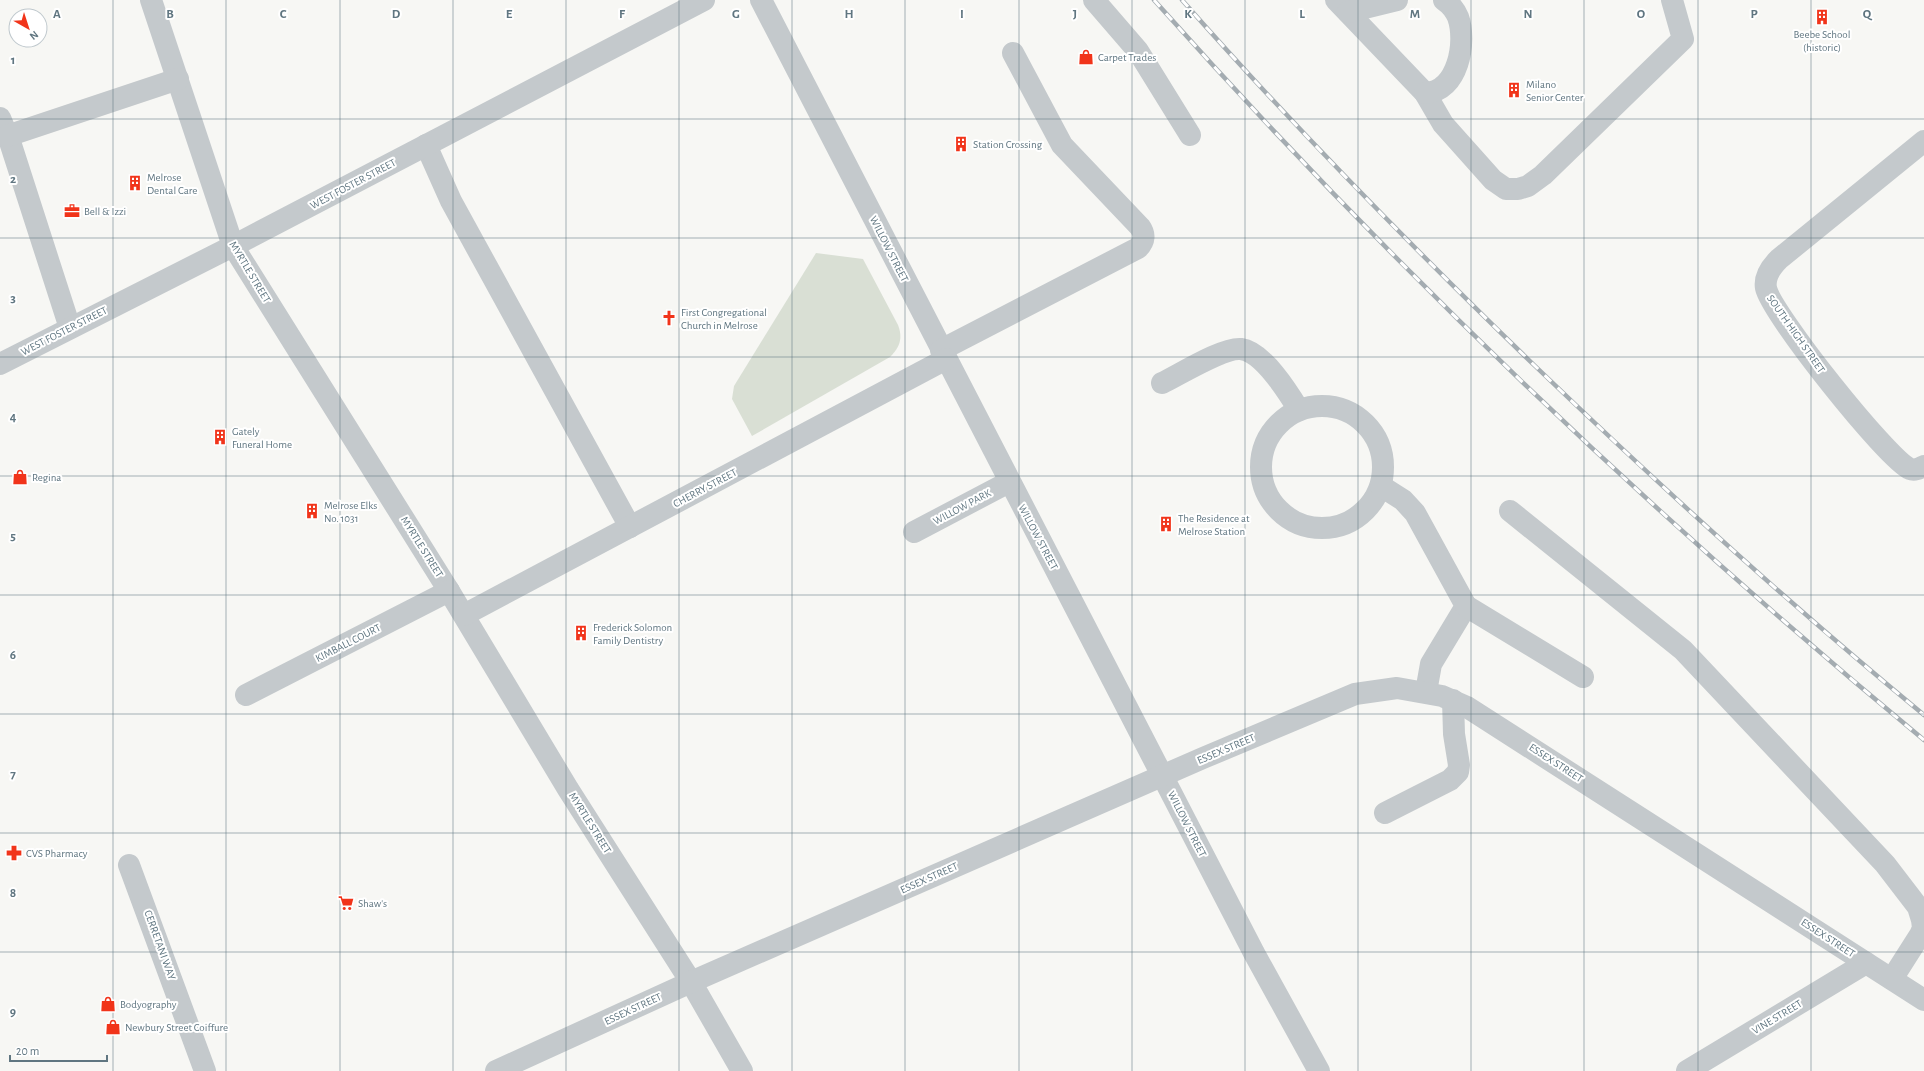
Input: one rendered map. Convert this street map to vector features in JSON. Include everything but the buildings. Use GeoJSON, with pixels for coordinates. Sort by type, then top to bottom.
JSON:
{"type":"FeatureCollection","features":[{"type":"Feature","properties":{"kind":"street","name":"MYRTLE STREET"},"geometry":{"type":"LineString","coordinates":[[151,0],[233,246],[464,615],[568,789],[691,982],[742,1071]]}},
{"type":"Feature","properties":{"kind":"street","name":"WEST FOSTER STREET"},"geometry":{"type":"LineString","coordinates":[[0,363],[233,246],[704,0]]}},
{"type":"Feature","properties":{"kind":"street","name":"WILLOW STREET"},"geometry":{"type":"LineString","coordinates":[[761,0],[1254,953],[1319,1071]]}},
{"type":"Feature","properties":{"kind":"street"},"geometry":{"type":"LineString","coordinates":[[1094,0],[1138,51],[1190,135]]}},
{"type":"Feature","properties":{"kind":"street"},"geometry":{"type":"LineString","coordinates":[[1342,6],[1397,0]]}},
{"type":"Feature","properties":{"kind":"street"},"geometry":{"type":"LineString","coordinates":[[1425,93],[1435,92],[1446,84],[1457,64],[1461,40],[1460,26],[1455,11],[1444,0]]}},
{"type":"Feature","properties":{"kind":"street"},"geometry":{"type":"LineString","coordinates":[[1342,6],[1425,93],[1443,124],[1493,180],[1506,188],[1524,188],[1543,175],[1682,39],[1672,0]]}},
{"type":"Feature","properties":{"kind":"street","name":"CHERRY STREET"},"geometry":{"type":"LineString","coordinates":[[464,615],[630,527],[1138,248],[1143,241],[1143,234],[1140,227],[1062,145],[1013,53]]}},
{"type":"Feature","properties":{"kind":"street"},"geometry":{"type":"LineString","coordinates":[[70,328],[4,127],[178,79]]}},
{"type":"Feature","properties":{"kind":"street","name":"SOUTH HIGH STREET"},"geometry":{"type":"LineString","coordinates":[[1918,468],[1901,463],[1890,452],[1816,364],[1772,303],[1765,287],[1767,275],[1770,269],[1779,260],[1924,141]]}},
{"type":"Feature","properties":{"kind":"street"},"geometry":{"type":"LineString","coordinates":[[426,145],[451,201],[630,527]]}},
{"type":"Feature","properties":{"kind":"street"},"geometry":{"type":"LineString","coordinates":[[1162,383],[1223,352],[1241,349],[1253,354],[1279,380],[1299,410]]}},
{"type":"Feature","properties":{"kind":"street"},"geometry":{"type":"LineString","coordinates":[[1316,406],[1329,406],[1351,413],[1361,420],[1376,439],[1381,450],[1383,474],[1381,486],[1365,511],[1351,522],[1328,529],[1316,528],[1293,521],[1283,515],[1267,496],[1262,479],[1261,461],[1263,449],[1275,428],[1299,410],[1316,406]]}},
{"type":"Feature","properties":{"kind":"street","name":"WILLOW PARK"},"geometry":{"type":"LineString","coordinates":[[914,532],[1009,482]]}},
{"type":"Feature","properties":{"kind":"street"},"geometry":{"type":"LineString","coordinates":[[1381,486],[1403,500],[1415,513],[1466,606],[1583,677]]}},
{"type":"Feature","properties":{"kind":"street"},"geometry":{"type":"LineString","coordinates":[[1510,511],[1684,650],[1885,864],[1918,907],[1922,920],[1920,935],[1892,980]]}},
{"type":"Feature","properties":{"kind":"street","name":"KIMBALL COURT"},"geometry":{"type":"LineString","coordinates":[[246,695],[449,591]]}},
{"type":"Feature","properties":{"kind":"street"},"geometry":{"type":"LineString","coordinates":[[1426,692],[1431,664],[1466,606]]}},
{"type":"Feature","properties":{"kind":"street","name":"ESSEX STREET"},"geometry":{"type":"LineString","coordinates":[[496,1071],[691,982],[1355,694],[1397,688],[1426,692],[1453,700],[1542,754],[1924,1000]]}},
{"type":"Feature","properties":{"kind":"street"},"geometry":{"type":"LineString","coordinates":[[1385,813],[1453,778],[1458,772],[1459,765],[1454,734],[1453,700]]}},
{"type":"Feature","properties":{"kind":"street","name":"CERRETANI WAY"},"geometry":{"type":"LineString","coordinates":[[129,864],[205,1071]]}},
{"type":"Feature","properties":{"kind":"street","name":"VINE STREET"},"geometry":{"type":"LineString","coordinates":[[1689,1071],[1866,963]]}},
{"type":"Feature","properties":{"kind":"shaded area"},"geometry":{"type":"Polygon","coordinates":[[[816,253],[863,259],[898,325],[900,330],[900,342],[890,357],[752,436],[732,399],[734,386],[816,253]]]}},
{"type":"Feature","properties":{"kind":"railway"},"geometry":{"type":"LineString","coordinates":[[1154,0],[1244,99],[1336,196],[1525,385],[1721,566],[1924,740]]}},
{"type":"Feature","properties":{"kind":"railway"},"geometry":{"type":"LineString","coordinates":[[1182,0],[1267,94],[1355,186],[1534,365],[1726,544],[1924,715]]}},
{"type":"Feature","properties":{"kind":"place","name":"Beebe School (historic)"},"geometry":{"type":"Point","coordinates":[1822,17]}},
{"type":"Feature","properties":{"kind":"place","name":"Carpet Trades"},"geometry":{"type":"Point","coordinates":[1086,57]}},
{"type":"Feature","properties":{"kind":"place","name":"Milano Senior Center"},"geometry":{"type":"Point","coordinates":[1514,90]}},
{"type":"Feature","properties":{"kind":"place","name":"Station Crossing"},"geometry":{"type":"Point","coordinates":[961,144]}},
{"type":"Feature","properties":{"kind":"place","name":"Melrose Dental Care"},"geometry":{"type":"Point","coordinates":[135,183]}},
{"type":"Feature","properties":{"kind":"place","name":"Bell & Izzi"},"geometry":{"type":"Point","coordinates":[72,211]}},
{"type":"Feature","properties":{"kind":"place","name":"First Congregational Church in Melrose"},"geometry":{"type":"Point","coordinates":[669,318]}},
{"type":"Feature","properties":{"kind":"place","name":"Gately Funeral Home"},"geometry":{"type":"Point","coordinates":[220,437]}},
{"type":"Feature","properties":{"kind":"place","name":"Regina"},"geometry":{"type":"Point","coordinates":[20,477]}},
{"type":"Feature","properties":{"kind":"place","name":"Melrose Elks No. 1031"},"geometry":{"type":"Point","coordinates":[312,511]}},
{"type":"Feature","properties":{"kind":"place","name":"The Residence at Melrose Station"},"geometry":{"type":"Point","coordinates":[1166,524]}},
{"type":"Feature","properties":{"kind":"place","name":"Frederick Solomon Family Dentistry"},"geometry":{"type":"Point","coordinates":[581,633]}},
{"type":"Feature","properties":{"kind":"place","name":"CVS Pharmacy"},"geometry":{"type":"Point","coordinates":[14,853]}},
{"type":"Feature","properties":{"kind":"place","name":"Shaw's"},"geometry":{"type":"Point","coordinates":[346,903]}},
{"type":"Feature","properties":{"kind":"place","name":"Bodyography"},"geometry":{"type":"Point","coordinates":[108,1004]}},
{"type":"Feature","properties":{"kind":"place","name":"Newbury Street Coiffure"},"geometry":{"type":"Point","coordinates":[113,1027]}}]}
